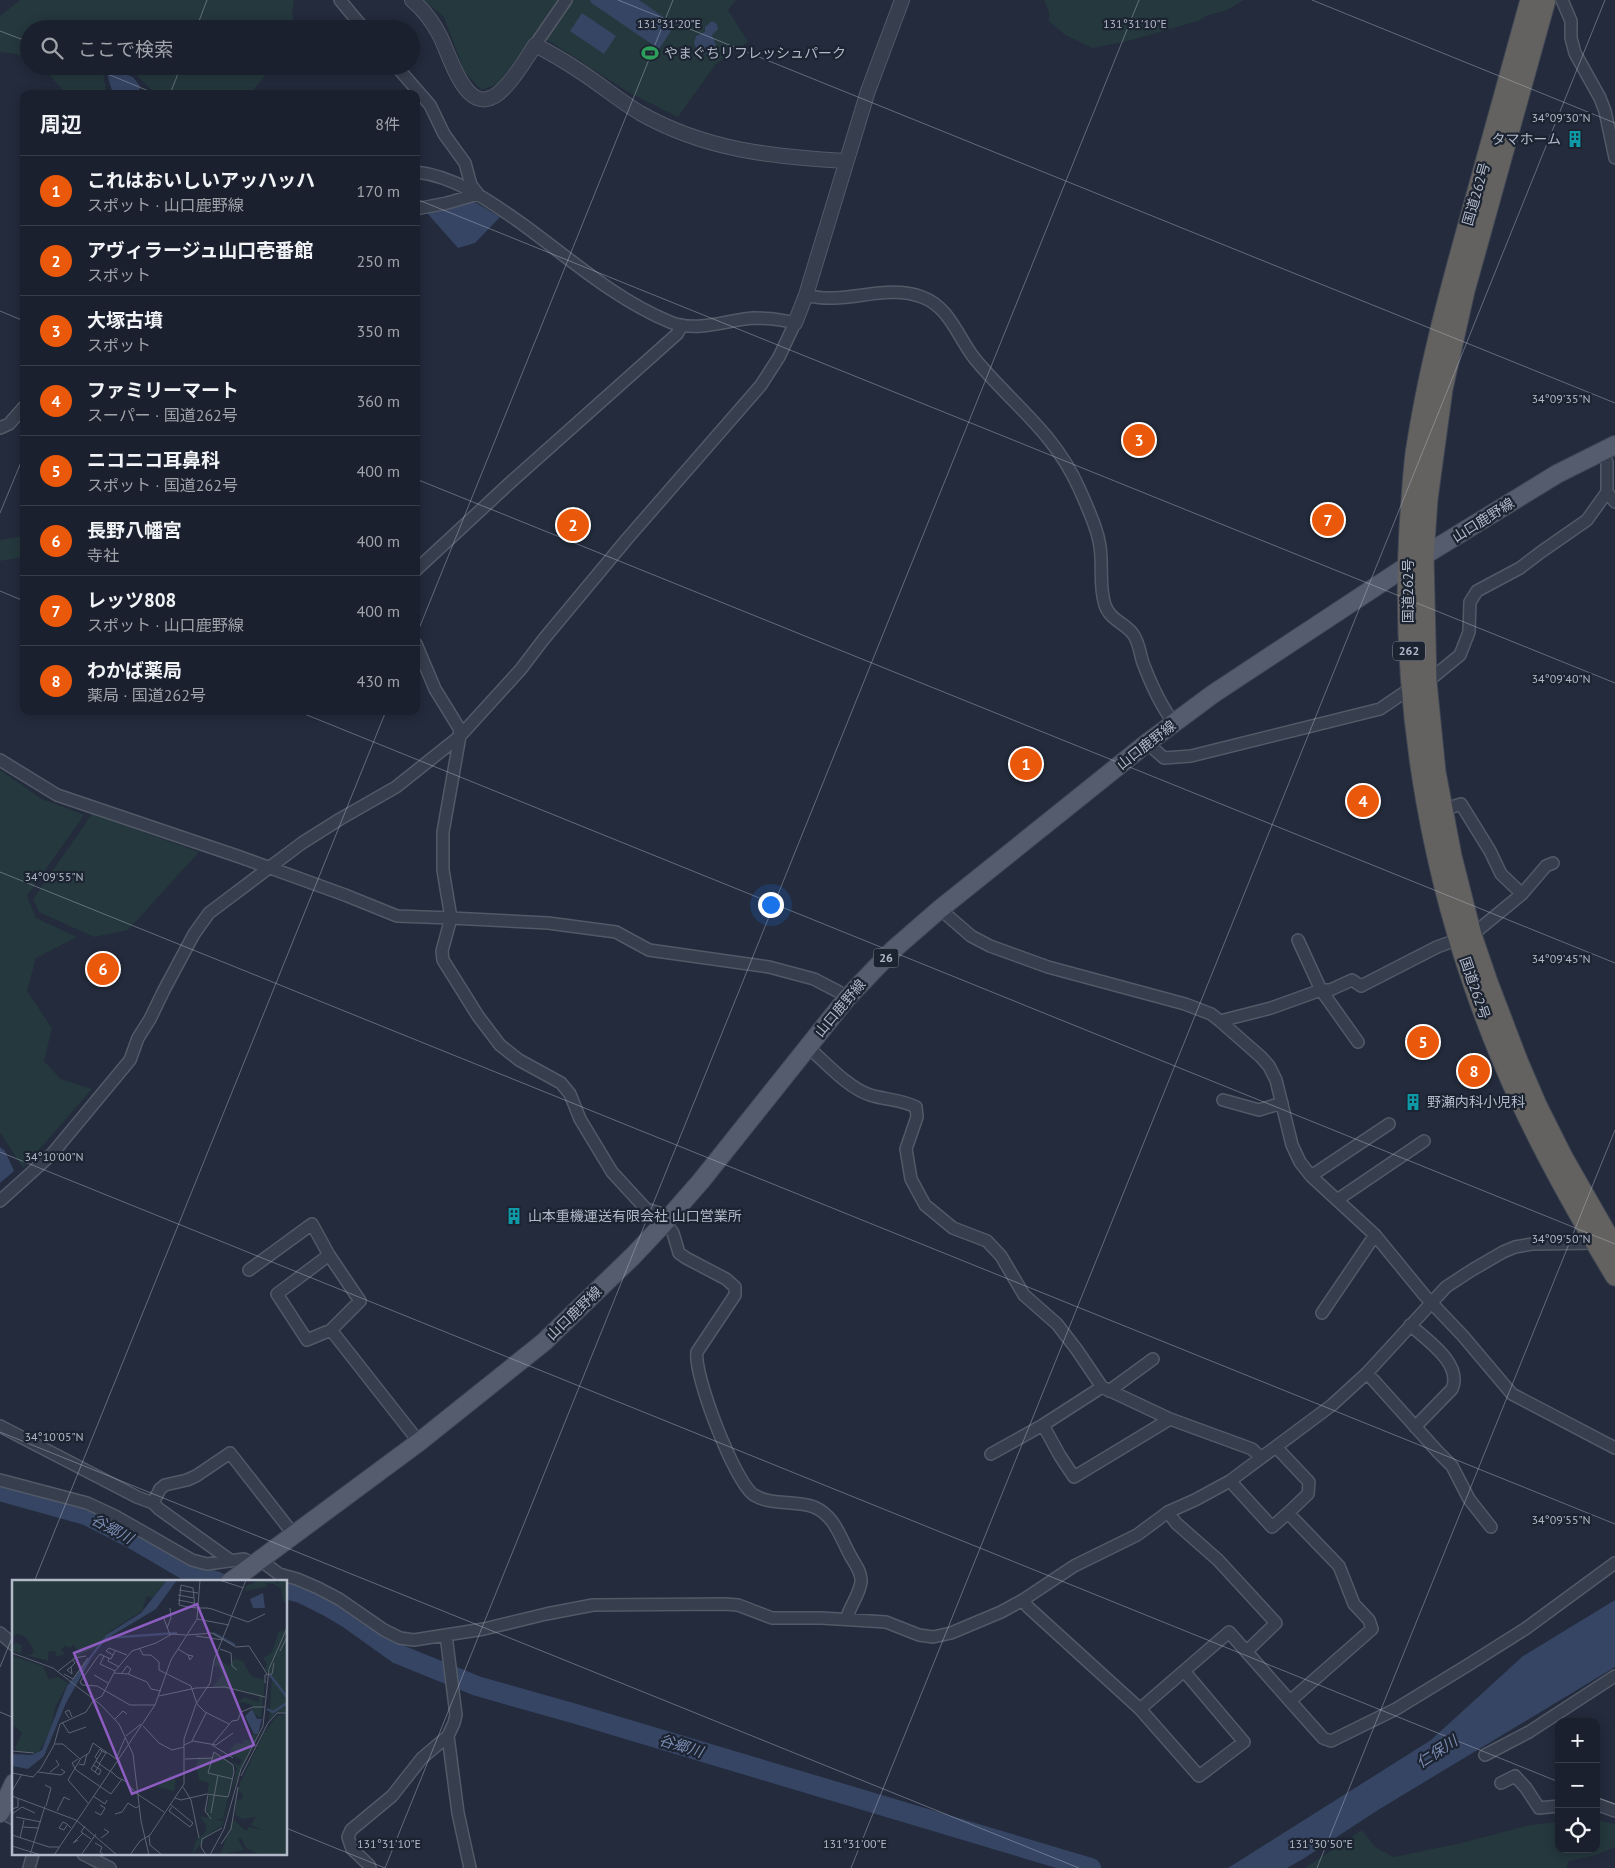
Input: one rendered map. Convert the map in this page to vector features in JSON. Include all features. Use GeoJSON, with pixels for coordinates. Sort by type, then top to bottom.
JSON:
{"type":"FeatureCollection","features":[{"type":"Feature","properties":{"kind":"highway","name":"国道262号"},"geometry":{"type":"LineString","coordinates":[[1415,561],[1415,457],[1421,416],[1450,286],[1530,0]]}},
{"type":"Feature","properties":{"kind":"highway","name":"国道262号"},"geometry":{"type":"LineString","coordinates":[[1546,0],[1464,291],[1452,345],[1415,561],[1408,627],[1435,756],[1443,810],[1478,998],[1522,1107],[1552,1165],[1609,1243],[1615,1276]]}},
{"type":"Feature","properties":{"kind":"highway","name":"国道262号"},"geometry":{"type":"LineString","coordinates":[[1419,685],[1418,747],[1429,817],[1439,862],[1466,937]]}},
{"type":"Feature","properties":{"kind":"main road","name":"山口鹿野線"},"geometry":{"type":"LineString","coordinates":[[247,1569],[418,1442],[544,1342],[633,1256],[666,1221],[701,1181],[847,998],[894,949],[940,909],[1147,743],[1213,694],[1415,561],[1549,479],[1608,448]]}},
{"type":"Feature","properties":{"kind":"main road"},"geometry":{"type":"LineString","coordinates":[[0,1812],[12,1787]]}},
{"type":"Feature","properties":{"kind":"street"},"geometry":{"type":"LineString","coordinates":[[340,0],[357,20]]}},
{"type":"Feature","properties":{"kind":"street"},"geometry":{"type":"LineString","coordinates":[[412,0],[432,20],[468,93],[484,99],[493,96],[505,87],[566,0]]}},
{"type":"Feature","properties":{"kind":"street"},"geometry":{"type":"LineString","coordinates":[[0,1201],[52,1154],[130,1060],[138,1038],[150,1019],[194,934],[209,913],[268,868],[340,819],[396,787],[460,736],[521,669],[627,539],[761,385],[779,357],[806,295],[868,91],[902,0]]}},
{"type":"Feature","properties":{"kind":"street"},"geometry":{"type":"LineString","coordinates":[[1562,0],[1571,21],[1571,38],[1575,53],[1600,98],[1613,140],[1615,158]]}},
{"type":"Feature","properties":{"kind":"street"},"geometry":{"type":"LineString","coordinates":[[535,45],[581,72],[641,113],[703,139],[747,152],[794,158],[846,161]]}},
{"type":"Feature","properties":{"kind":"street"},"geometry":{"type":"LineString","coordinates":[[404,75],[417,90]]}},
{"type":"Feature","properties":{"kind":"street"},"geometry":{"type":"LineString","coordinates":[[420,94],[430,105],[444,134],[465,163],[471,185],[478,194]]}},
{"type":"Feature","properties":{"kind":"street"},"geometry":{"type":"LineString","coordinates":[[420,172],[427,173],[478,194],[607,286],[638,306],[672,322],[692,327],[754,318],[778,319],[795,323]]}},
{"type":"Feature","properties":{"kind":"street"},"geometry":{"type":"LineString","coordinates":[[420,208],[478,194]]}},
{"type":"Feature","properties":{"kind":"street"},"geometry":{"type":"LineString","coordinates":[[806,295],[818,298],[840,299],[886,293],[906,293],[923,297],[939,307],[947,316],[964,346],[1042,430],[1066,464],[1078,486],[1099,541],[1101,581],[1105,606],[1116,621],[1126,626],[1134,635],[1153,689],[1174,723]]}},
{"type":"Feature","properties":{"kind":"street"},"geometry":{"type":"LineString","coordinates":[[420,566],[512,481],[677,334],[682,325]]}},
{"type":"Feature","properties":{"kind":"street"},"geometry":{"type":"LineString","coordinates":[[0,428],[9,424],[20,411]]}},
{"type":"Feature","properties":{"kind":"street"},"geometry":{"type":"LineString","coordinates":[[1147,743],[1164,758],[1191,756],[1380,709],[1419,685],[1460,655],[1469,632],[1470,602],[1477,591],[1520,568],[1587,520],[1606,492],[1608,448]]}},
{"type":"Feature","properties":{"kind":"street"},"geometry":{"type":"LineString","coordinates":[[1606,492],[1615,502]]}},
{"type":"Feature","properties":{"kind":"street"},"geometry":{"type":"LineString","coordinates":[[420,653],[435,689],[459,728],[460,736],[443,832],[443,870],[450,918],[442,951],[443,960],[478,1016],[500,1045],[519,1060],[561,1083],[570,1094],[580,1119],[612,1172],[646,1209],[659,1213],[666,1221],[673,1233],[679,1253],[726,1279],[735,1287],[735,1295],[697,1352],[696,1358],[700,1379],[728,1456],[751,1493],[762,1499],[812,1506],[832,1521],[841,1534],[848,1552],[861,1575],[861,1584],[847,1619]]}},
{"type":"Feature","properties":{"kind":"street"},"geometry":{"type":"LineString","coordinates":[[0,760],[57,795],[172,833],[397,916],[548,924],[616,932],[649,950],[769,967],[814,979],[847,998]]}},
{"type":"Feature","properties":{"kind":"street"},"geometry":{"type":"LineString","coordinates":[[1443,810],[1461,804],[1490,851],[1501,874],[1522,894]]}},
{"type":"Feature","properties":{"kind":"street"},"geometry":{"type":"LineString","coordinates":[[1220,1021],[1271,1008],[1321,990],[1330,990],[1352,980],[1361,986],[1437,946],[1466,937],[1522,894],[1546,866],[1553,863]]}},
{"type":"Feature","properties":{"kind":"street"},"geometry":{"type":"LineString","coordinates":[[940,909],[970,936],[990,946],[1048,967],[1185,1004],[1211,1014],[1220,1021],[1269,1066],[1276,1080],[1292,1145],[1300,1162],[1310,1176],[1375,1235],[1425,1296],[1512,1394],[1531,1406],[1615,1448]]}},
{"type":"Feature","properties":{"kind":"street"},"geometry":{"type":"LineString","coordinates":[[1298,940],[1321,990],[1358,1042]]}},
{"type":"Feature","properties":{"kind":"street"},"geometry":{"type":"LineString","coordinates":[[808,1046],[851,1085],[869,1095],[904,1101],[916,1107],[918,1117],[906,1149],[911,1179],[925,1205],[953,1228],[987,1241],[1001,1256],[1024,1295],[1062,1330],[1106,1389],[1170,1419],[1252,1449],[1261,1458]]}},
{"type":"Feature","properties":{"kind":"street"},"geometry":{"type":"LineString","coordinates":[[1223,1100],[1259,1110],[1282,1103]]}},
{"type":"Feature","properties":{"kind":"street"},"geometry":{"type":"LineString","coordinates":[[1310,1176],[1389,1124]]}},
{"type":"Feature","properties":{"kind":"street"},"geometry":{"type":"LineString","coordinates":[[1337,1200],[1424,1141]]}},
{"type":"Feature","properties":{"kind":"street"},"geometry":{"type":"LineString","coordinates":[[249,1270],[312,1224],[329,1255],[360,1301],[331,1330],[307,1340],[277,1294],[329,1255]]}},
{"type":"Feature","properties":{"kind":"street"},"geometry":{"type":"LineString","coordinates":[[1322,1313],[1375,1235]]}},
{"type":"Feature","properties":{"kind":"street"},"geometry":{"type":"LineString","coordinates":[[0,1480],[87,1503],[115,1516],[192,1560],[207,1564],[244,1559],[247,1569],[279,1574],[311,1585],[338,1599],[384,1630],[400,1638],[414,1640],[446,1636],[593,1606],[725,1604],[738,1605],[772,1618],[847,1619],[886,1622],[919,1635],[933,1637],[951,1633],[1001,1612],[1023,1600],[1074,1566],[1137,1535],[1168,1512],[1230,1481],[1332,1405],[1367,1374],[1431,1301],[1446,1287],[1509,1250],[1532,1244],[1609,1243]]}},
{"type":"Feature","properties":{"kind":"street"},"geometry":{"type":"LineString","coordinates":[[1410,1325],[1442,1352],[1454,1371],[1455,1383],[1452,1389],[1415,1427]]}},
{"type":"Feature","properties":{"kind":"street"},"geometry":{"type":"LineString","coordinates":[[331,1330],[418,1442]]}},
{"type":"Feature","properties":{"kind":"street"},"geometry":{"type":"LineString","coordinates":[[991,1454],[1106,1389],[1153,1359]]}},
{"type":"Feature","properties":{"kind":"street"},"geometry":{"type":"LineString","coordinates":[[1367,1374],[1452,1466],[1469,1499],[1491,1527]]}},
{"type":"Feature","properties":{"kind":"street"},"geometry":{"type":"LineString","coordinates":[[1043,1425],[1074,1477],[1170,1419]]}},
{"type":"Feature","properties":{"kind":"street"},"geometry":{"type":"LineString","coordinates":[[0,1426],[137,1497],[153,1503],[230,1560]]}},
{"type":"Feature","properties":{"kind":"street"},"geometry":{"type":"LineString","coordinates":[[1230,1481],[1272,1527],[1308,1494],[1309,1482],[1276,1447]]}},
{"type":"Feature","properties":{"kind":"street"},"geometry":{"type":"LineString","coordinates":[[153,1503],[160,1489],[165,1485],[188,1480],[230,1453],[294,1535]]}},
{"type":"Feature","properties":{"kind":"street"},"geometry":{"type":"LineString","coordinates":[[1168,1512],[1176,1523],[1218,1560],[1276,1623],[1247,1651]]}},
{"type":"Feature","properties":{"kind":"street"},"geometry":{"type":"LineString","coordinates":[[1288,1513],[1339,1566],[1354,1604],[1369,1620],[1372,1629],[1290,1701]]}},
{"type":"Feature","properties":{"kind":"street"},"geometry":{"type":"LineString","coordinates":[[1140,1709],[1229,1632],[1323,1738],[1331,1741],[1396,1709],[1468,1665],[1525,1629],[1615,1563]]}},
{"type":"Feature","properties":{"kind":"street"},"geometry":{"type":"LineString","coordinates":[[1023,1600],[1140,1709],[1199,1776],[1244,1742],[1184,1671]]}},
{"type":"Feature","properties":{"kind":"street"},"geometry":{"type":"LineString","coordinates":[[0,1633],[12,1643]]}},
{"type":"Feature","properties":{"kind":"street"},"geometry":{"type":"LineString","coordinates":[[370,1868],[352,1849],[348,1837],[351,1830],[392,1796],[422,1758],[448,1736],[454,1723],[456,1715],[446,1636]]}},
{"type":"Feature","properties":{"kind":"street"},"geometry":{"type":"LineString","coordinates":[[1485,1755],[1529,1732],[1615,1676]]}},
{"type":"Feature","properties":{"kind":"street"},"geometry":{"type":"LineString","coordinates":[[448,1736],[458,1813],[470,1868]]}},
{"type":"Feature","properties":{"kind":"street"},"geometry":{"type":"LineString","coordinates":[[1501,1783],[1515,1776],[1526,1788],[1539,1808],[1555,1806]]}},
{"type":"Feature","properties":{"kind":"street"},"geometry":{"type":"LineString","coordinates":[[1600,1805],[1615,1811]]}},
{"type":"Feature","properties":{"kind":"street"},"geometry":{"type":"LineString","coordinates":[[0,1812],[12,1818]]}},
{"type":"Feature","properties":{"kind":"street"},"geometry":{"type":"LineString","coordinates":[[87,1856],[110,1868]]}},
{"type":"Feature","properties":{"kind":"green space"},"geometry":{"type":"Polygon","coordinates":[[[20,0],[294,0],[292,13],[293,20],[20,20],[20,55],[0,52],[0,16],[20,0]]]}},
{"type":"Feature","properties":{"kind":"green space","name":"やまぐちリフレッシュパーク"},"geometry":{"type":"Polygon","coordinates":[[[423,0],[736,0],[728,10],[748,42],[716,64],[678,117],[628,92],[551,42],[533,35],[498,84],[481,90],[464,71],[444,17],[423,0]]]}},
{"type":"Feature","properties":{"kind":"green space"},"geometry":{"type":"Polygon","coordinates":[[[1044,0],[1244,0],[1227,10],[1206,16],[1200,20],[1128,41],[1093,48],[1065,35],[1049,21],[1049,12],[1044,0]]]}},
{"type":"Feature","properties":{"kind":"green space"},"geometry":{"type":"Polygon","coordinates":[[[49,75],[103,75],[106,90],[63,90],[49,75]]]}},
{"type":"Feature","properties":{"kind":"green space"},"geometry":{"type":"Polygon","coordinates":[[[136,75],[265,75],[253,90],[152,90],[136,75]]]}},
{"type":"Feature","properties":{"kind":"green space"},"geometry":{"type":"Polygon","coordinates":[[[20,537],[20,558],[0,561],[0,540],[20,537]]]}},
{"type":"Feature","properties":{"kind":"green space"},"geometry":{"type":"Polygon","coordinates":[[[0,770],[42,799],[84,815],[27,896],[36,918],[77,937],[36,958],[27,991],[52,1028],[44,1061],[61,1079],[92,1089],[23,1168],[0,1132],[0,770]]]}},
{"type":"Feature","properties":{"kind":"green space"},"geometry":{"type":"Polygon","coordinates":[[[92,814],[199,852],[128,930],[94,937],[39,912],[33,899],[92,814]]]}},
{"type":"Feature","properties":{"kind":"green space"},"geometry":{"type":"Polygon","coordinates":[[[1600,1821],[1615,1824],[1615,1847],[1596,1855],[1569,1861],[1566,1868],[1305,1868],[1362,1830],[1376,1848],[1394,1857],[1461,1843],[1530,1825],[1555,1822],[1555,1853],[1600,1853],[1600,1821]]]}},
{"type":"Feature","properties":{"kind":"water"},"geometry":{"type":"Polygon","coordinates":[[[591,0],[639,0],[675,25],[659,49],[590,2],[591,0]]]}},
{"type":"Feature","properties":{"kind":"water"},"geometry":{"type":"Polygon","coordinates":[[[582,13],[616,36],[604,54],[570,31],[582,13]]]}},
{"type":"Feature","properties":{"kind":"water"},"geometry":{"type":"Polygon","coordinates":[[[712,21],[717,24],[718,29],[712,35],[716,45],[712,52],[705,54],[697,50],[694,43],[696,36],[705,32],[705,27],[712,21]]]}},
{"type":"Feature","properties":{"kind":"water"},"geometry":{"type":"Polygon","coordinates":[[[107,75],[128,75],[133,77],[140,86],[140,90],[112,90],[107,75]]]}},
{"type":"Feature","properties":{"kind":"water"},"geometry":{"type":"Polygon","coordinates":[[[473,201],[500,217],[475,243],[458,248],[427,213],[473,201]]]}},
{"type":"Feature","properties":{"kind":"water"},"geometry":{"type":"Polygon","coordinates":[[[0,1147],[5,1151],[14,1171],[0,1183],[0,1147]]]}},
{"type":"Feature","properties":{"kind":"water","name":"仁保川"},"geometry":{"type":"Polygon","coordinates":[[[1615,1600],[1615,1667],[1378,1810],[1287,1868],[1228,1868],[1431,1740],[1523,1656],[1615,1600]]]}},
{"type":"Feature","properties":{"kind":"waterway","name":"谷郷川"},"geometry":{"type":"LineString","coordinates":[[0,1491],[86,1515],[133,1539],[191,1573],[212,1580]]}},
{"type":"Feature","properties":{"kind":"waterway","name":"谷郷川"},"geometry":{"type":"LineString","coordinates":[[288,1590],[301,1593],[327,1606],[349,1619],[398,1654],[477,1686],[1091,1868]]}},
{"type":"Feature","properties":{"kind":"place","name":"やまぐちリフレッシュパーク"},"geometry":{"type":"Point","coordinates":[650,53]}},
{"type":"Feature","properties":{"kind":"place","name":"タマホーム"},"geometry":{"type":"Point","coordinates":[1575,139]}},
{"type":"Feature","properties":{"kind":"place","name":"大塚古墳"},"geometry":{"type":"Point","coordinates":[1139,440]}},
{"type":"Feature","properties":{"kind":"place","name":"レッツ808"},"geometry":{"type":"Point","coordinates":[1328,520]}},
{"type":"Feature","properties":{"kind":"place","name":"アヴィラージュ山口壱番館"},"geometry":{"type":"Point","coordinates":[573,525]}},
{"type":"Feature","properties":{"kind":"place","name":"これはおいしいアッハッハ"},"geometry":{"type":"Point","coordinates":[1026,764]}},
{"type":"Feature","properties":{"kind":"place","name":"ファミリーマート"},"geometry":{"type":"Point","coordinates":[1363,801]}},
{"type":"Feature","properties":{"kind":"place","name":"長野八幡宮"},"geometry":{"type":"Point","coordinates":[103,969]}},
{"type":"Feature","properties":{"kind":"place","name":"ニコニコ耳鼻科"},"geometry":{"type":"Point","coordinates":[1423,1042]}},
{"type":"Feature","properties":{"kind":"place","name":"わかば薬局"},"geometry":{"type":"Point","coordinates":[1474,1071]}},
{"type":"Feature","properties":{"kind":"place","name":"野瀬内科小児科"},"geometry":{"type":"Point","coordinates":[1413,1102]}},
{"type":"Feature","properties":{"kind":"place","name":"山本重機運送有限会社 山口営業所"},"geometry":{"type":"Point","coordinates":[514,1216]}}]}
